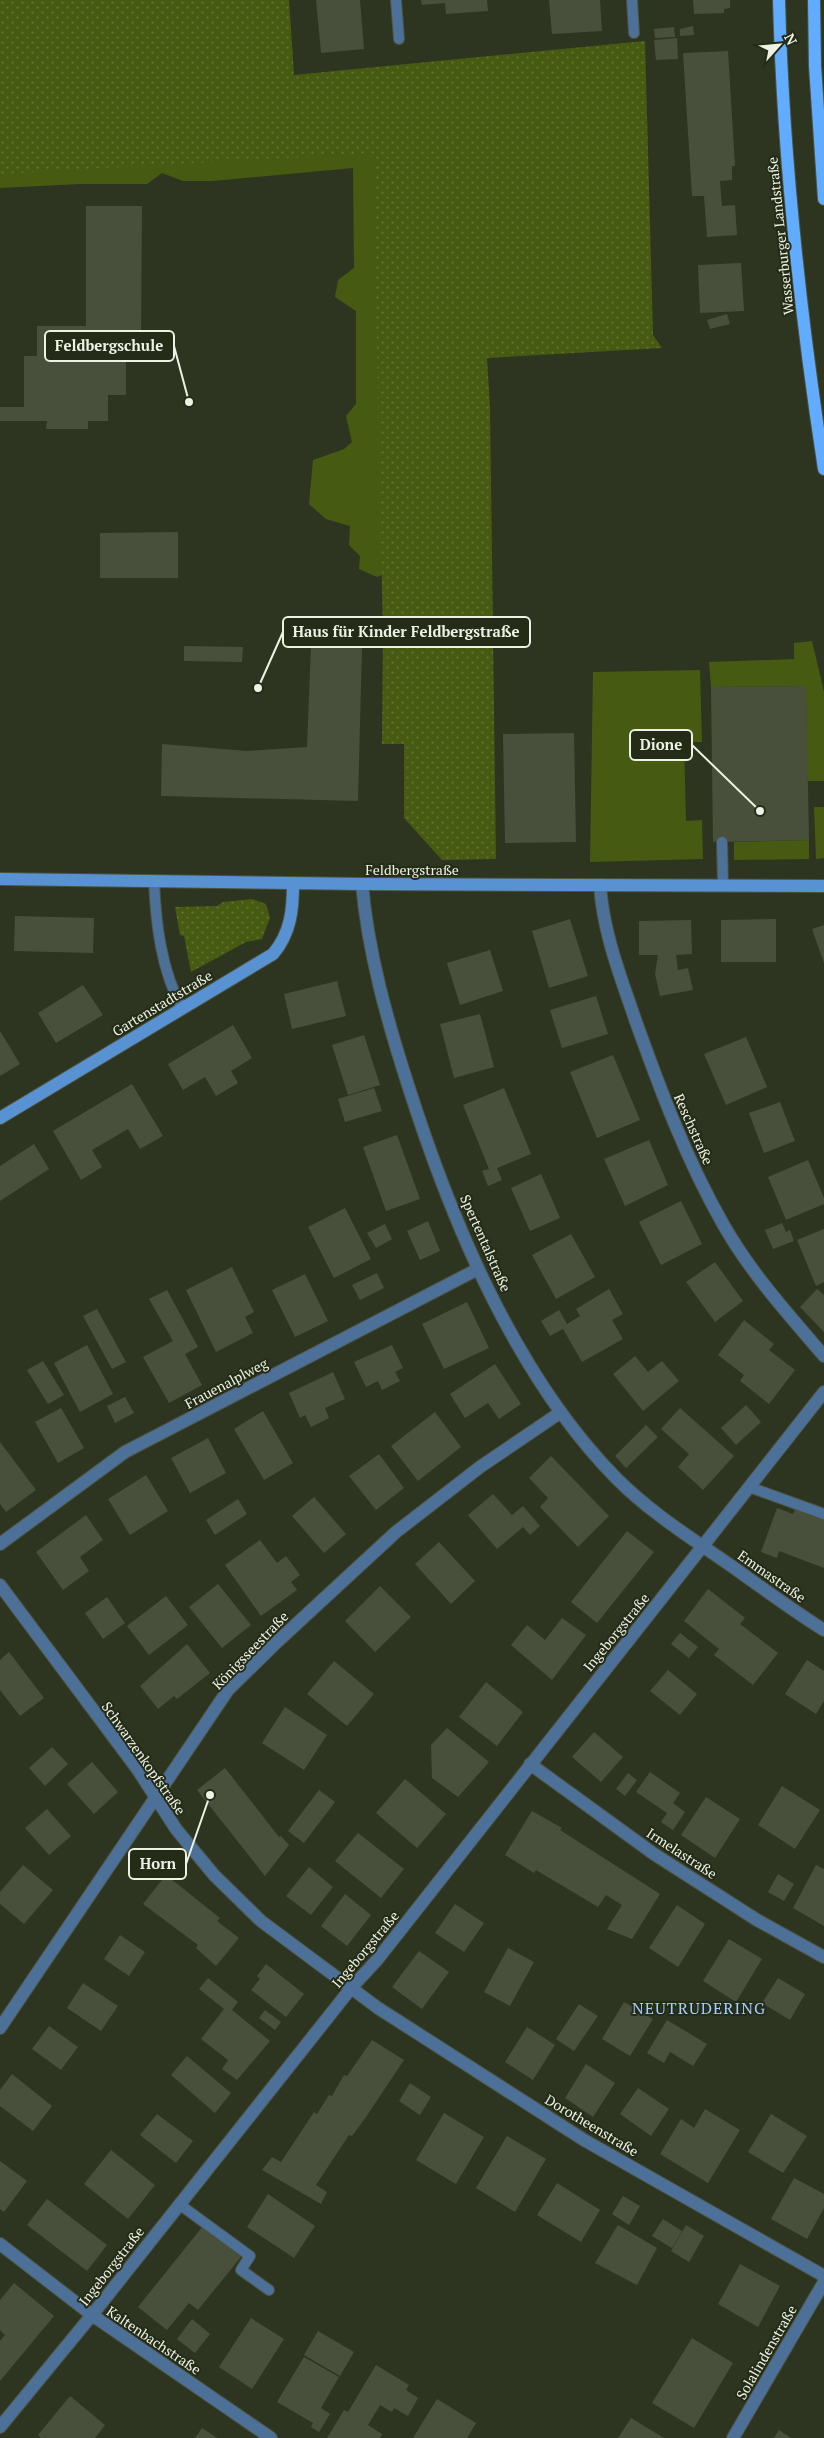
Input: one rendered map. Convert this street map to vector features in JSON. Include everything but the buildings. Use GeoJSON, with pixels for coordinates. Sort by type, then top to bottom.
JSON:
{"type":"FeatureCollection","features":[{"type":"Feature","properties":{"kind":"main road","name":"Wasserburger Landstraße"},"geometry":{"type":"LineString","coordinates":[[779,0],[780,66],[792,220],[810,377],[824,469]]}},
{"type":"Feature","properties":{"kind":"main road"},"geometry":{"type":"LineString","coordinates":[[814,0],[815,66],[824,198]]}},
{"type":"Feature","properties":{"kind":"street","name":"Feldbergstraße"},"geometry":{"type":"LineString","coordinates":[[0,879],[362,884],[824,886]]}},
{"type":"Feature","properties":{"kind":"street","name":"Gartenstadtstraße"},"geometry":{"type":"LineString","coordinates":[[0,1118],[273,954],[281,944],[291,919],[293,882]]}},
{"type":"Feature","properties":{"kind":"street","name":"Spertentalstraße"},"geometry":{"type":"LineString","coordinates":[[362,884],[365,919],[394,1039],[421,1126],[478,1269],[515,1339],[562,1412],[617,1479],[703,1547]]}},
{"type":"Feature","properties":{"kind":"street","name":"Reschstraße"},"geometry":{"type":"LineString","coordinates":[[600,885],[603,919],[620,977],[667,1106],[696,1171],[723,1225],[755,1272],[824,1356]]}},
{"type":"Feature","properties":{"kind":"street","name":"Frauenalplweg"},"geometry":{"type":"LineString","coordinates":[[0,1544],[125,1452],[478,1269]]}},
{"type":"Feature","properties":{"kind":"street","name":"Ingeborgstraße"},"geometry":{"type":"LineString","coordinates":[[0,2428],[352,1987],[377,1960],[749,1488],[819,1406],[824,1392]]}},
{"type":"Feature","properties":{"kind":"street","name":"Königsseestraße"},"geometry":{"type":"LineString","coordinates":[[0,2028],[228,1690],[396,1532],[480,1467],[562,1412]]}},
{"type":"Feature","properties":{"kind":"street","name":"Emmastraße"},"geometry":{"type":"LineString","coordinates":[[703,1547],[824,1630]]}},
{"type":"Feature","properties":{"kind":"street","name":"Schwarzenkopfstraße"},"geometry":{"type":"LineString","coordinates":[[0,1585],[138,1770],[176,1828],[214,1876],[261,1921],[352,1987]]}},
{"type":"Feature","properties":{"kind":"street","name":"Irmelastraße"},"geometry":{"type":"LineString","coordinates":[[530,1764],[654,1854],[757,1920],[824,1957]]}},
{"type":"Feature","properties":{"kind":"street","name":"Dorotheenstraße"},"geometry":{"type":"LineString","coordinates":[[352,1987],[378,2008],[584,2140],[824,2276]]}},
{"type":"Feature","properties":{"kind":"street","name":"Kaltenbachstraße"},"geometry":{"type":"LineString","coordinates":[[0,2244],[92,2315],[271,2438]]}},
{"type":"Feature","properties":{"kind":"street","name":"Solalindenstraße"},"geometry":{"type":"LineString","coordinates":[[733,2438],[824,2282]]}},
{"type":"Feature","properties":{"kind":"lane"},"geometry":{"type":"LineString","coordinates":[[396,0],[399,39]]}},
{"type":"Feature","properties":{"kind":"lane"},"geometry":{"type":"LineString","coordinates":[[632,0],[634,33]]}},
{"type":"Feature","properties":{"kind":"lane"},"geometry":{"type":"LineString","coordinates":[[722,842],[723,886]]}},
{"type":"Feature","properties":{"kind":"lane"},"geometry":{"type":"LineString","coordinates":[[154,882],[155,916],[162,948],[172,990],[182,1008]]}},
{"type":"Feature","properties":{"kind":"lane"},"geometry":{"type":"LineString","coordinates":[[749,1488],[824,1514]]}},
{"type":"Feature","properties":{"kind":"lane"},"geometry":{"type":"LineString","coordinates":[[178,2204],[250,2256],[241,2270],[269,2290]]}},
{"type":"Feature","properties":{"kind":"green space"},"geometry":{"type":"Polygon","coordinates":[[[0,0],[289,0],[294,75],[645,41],[653,335],[662,348],[487,358],[490,406],[496,859],[442,860],[404,818],[404,744],[382,744],[383,633],[373,153],[0,174],[0,0]]]}},
{"type":"Feature","properties":{"kind":"green space"},"geometry":{"type":"Polygon","coordinates":[[[394,133],[394,570],[377,577],[359,569],[360,556],[349,545],[350,526],[326,519],[309,504],[313,460],[344,449],[352,442],[346,416],[356,404],[356,311],[335,297],[338,280],[354,268],[353,168],[212,181],[183,181],[162,173],[147,184],[80,184],[0,188],[0,161],[394,133]]]}},
{"type":"Feature","properties":{"kind":"green space"},"geometry":{"type":"Polygon","coordinates":[[[812,641],[824,692],[824,781],[807,781],[806,686],[711,687],[709,662],[794,659],[794,643],[812,641]]]}},
{"type":"Feature","properties":{"kind":"green space"},"geometry":{"type":"Polygon","coordinates":[[[700,670],[702,742],[684,742],[686,821],[702,820],[703,859],[590,862],[593,672],[700,670]]]}},
{"type":"Feature","properties":{"kind":"green space"},"geometry":{"type":"Polygon","coordinates":[[[814,807],[824,807],[824,858],[816,859],[814,807]]]}},
{"type":"Feature","properties":{"kind":"green space"},"geometry":{"type":"Polygon","coordinates":[[[809,840],[809,859],[734,860],[734,842],[809,840]]]}},
{"type":"Feature","properties":{"kind":"green space"},"geometry":{"type":"Polygon","coordinates":[[[252,899],[266,904],[270,918],[262,939],[246,942],[191,972],[184,936],[180,935],[175,907],[217,906],[223,902],[252,899]]]}},
{"type":"Feature","properties":{"kind":"place","name":"Feldbergschule"},"geometry":{"type":"Point","coordinates":[189,402]}},
{"type":"Feature","properties":{"kind":"place","name":"Haus für Kinder Feldbergstraße"},"geometry":{"type":"Point","coordinates":[258,688]}},
{"type":"Feature","properties":{"kind":"place","name":"Dione"},"geometry":{"type":"Point","coordinates":[760,811]}},
{"type":"Feature","properties":{"kind":"place","name":"Horn"},"geometry":{"type":"Point","coordinates":[210,1795]}},
{"type":"Feature","properties":{"kind":"district","name":"NEUTRUDERING"},"geometry":{"type":"Point","coordinates":[699,2008]}}]}
